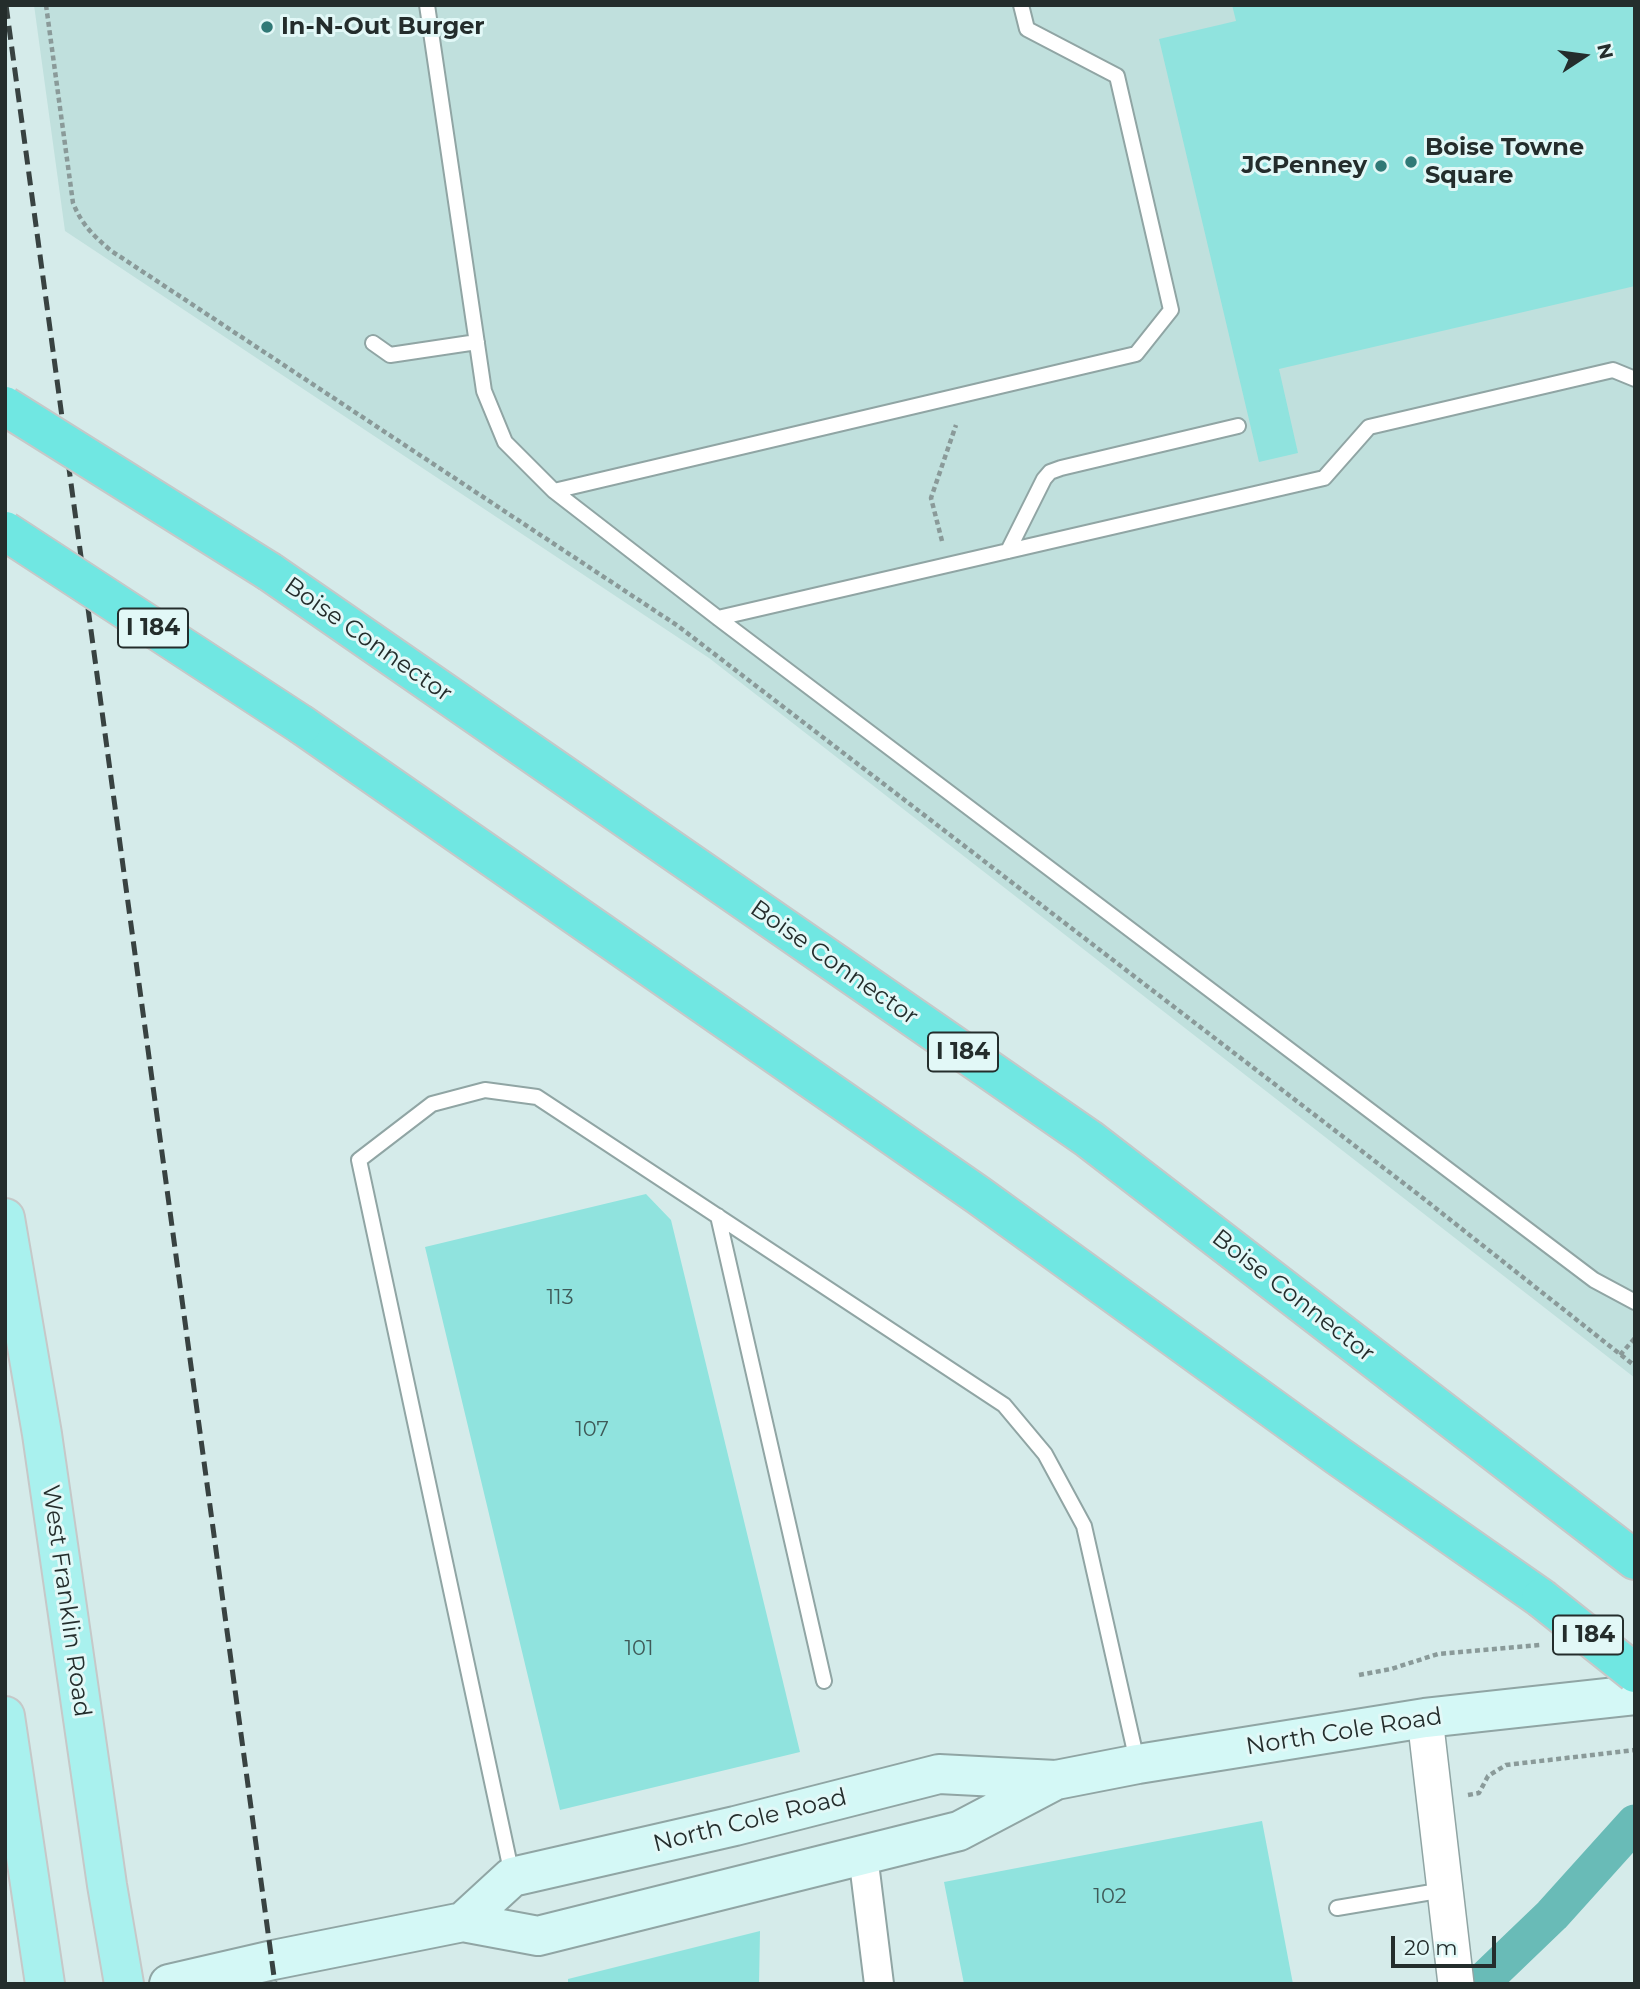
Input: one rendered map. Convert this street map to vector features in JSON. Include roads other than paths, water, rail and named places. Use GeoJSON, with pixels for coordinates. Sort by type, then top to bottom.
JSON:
{"type":"FeatureCollection","features":[{"type":"Feature","properties":{"kind":"highway","name":"Boise Connector"},"geometry":{"type":"LineString","coordinates":[[5,406],[270,572],[1089,1139],[1635,1560]]}},
{"type":"Feature","properties":{"kind":"highway","name":"I 184"},"geometry":{"type":"LineString","coordinates":[[5,531],[302,725],[978,1195],[1338,1456],[1541,1598],[1635,1672]]}},
{"type":"Feature","properties":{"kind":"main road","name":"West Franklin Road"},"geometry":{"type":"LineString","coordinates":[[5,1218],[42,1434],[107,1885],[124,1984]]}},
{"type":"Feature","properties":{"kind":"main road","name":"North Cole Road"},"geometry":{"type":"LineString","coordinates":[[463,1922],[512,1877],[735,1826],[939,1774],[1056,1780],[1138,1764],[1425,1718],[1635,1695]]}},
{"type":"Feature","properties":{"kind":"main road"},"geometry":{"type":"LineString","coordinates":[[5,1716],[45,1984]]}},
{"type":"Feature","properties":{"kind":"main road","name":"North Cole Road"},"geometry":{"type":"LineString","coordinates":[[169,1984],[272,1960],[463,1922],[538,1936],[959,1831],[1056,1780]]}},
{"type":"Feature","properties":{"kind":"street"},"geometry":{"type":"LineString","coordinates":[[1425,1718],[1455,1973]]}},
{"type":"Feature","properties":{"kind":"street"},"geometry":{"type":"LineString","coordinates":[[863,1855],[880,1984]]}},
{"type":"Feature","properties":{"kind":"lane"},"geometry":{"type":"LineString","coordinates":[[427,5],[484,391],[505,442],[554,491],[718,618],[1594,1280],[1635,1302]]}},
{"type":"Feature","properties":{"kind":"lane"},"geometry":{"type":"LineString","coordinates":[[554,491],[1136,354],[1171,310],[1116,76],[1027,29],[1021,5]]}},
{"type":"Feature","properties":{"kind":"lane"},"geometry":{"type":"LineString","coordinates":[[373,343],[390,355],[477,342]]}},
{"type":"Feature","properties":{"kind":"lane"},"geometry":{"type":"LineString","coordinates":[[718,618],[1325,478],[1369,427],[1613,370],[1635,379]]}},
{"type":"Feature","properties":{"kind":"lane"},"geometry":{"type":"LineString","coordinates":[[1008,551],[1050,472],[1238,426]]}},
{"type":"Feature","properties":{"kind":"lane"},"geometry":{"type":"LineString","coordinates":[[512,1877],[359,1160],[432,1104],[485,1090],[537,1097],[1004,1405],[1045,1454],[1084,1526],[1138,1764]]}},
{"type":"Feature","properties":{"kind":"lane"},"geometry":{"type":"LineString","coordinates":[[718,1216],[824,1681]]}},
{"type":"Feature","properties":{"kind":"lane"},"geometry":{"type":"LineString","coordinates":[[1337,1908],[1444,1890]]}},
{"type":"Feature","properties":{"kind":"waterway"},"geometry":{"type":"LineString","coordinates":[[1480,1984],[1552,1915],[1635,1823]]}},
{"type":"Feature","properties":{"kind":"railway"},"geometry":{"type":"LineString","coordinates":[[6,5],[275,1984]]}},
{"type":"Feature","properties":{"kind":"place","name":"In-N-Out Burger"},"geometry":{"type":"Point","coordinates":[267,27]}},
{"type":"Feature","properties":{"kind":"place","name":"Boise Towne Square"},"geometry":{"type":"Point","coordinates":[1411,162]}},
{"type":"Feature","properties":{"kind":"place","name":"JCPenney"},"geometry":{"type":"Point","coordinates":[1381,166]}}]}
